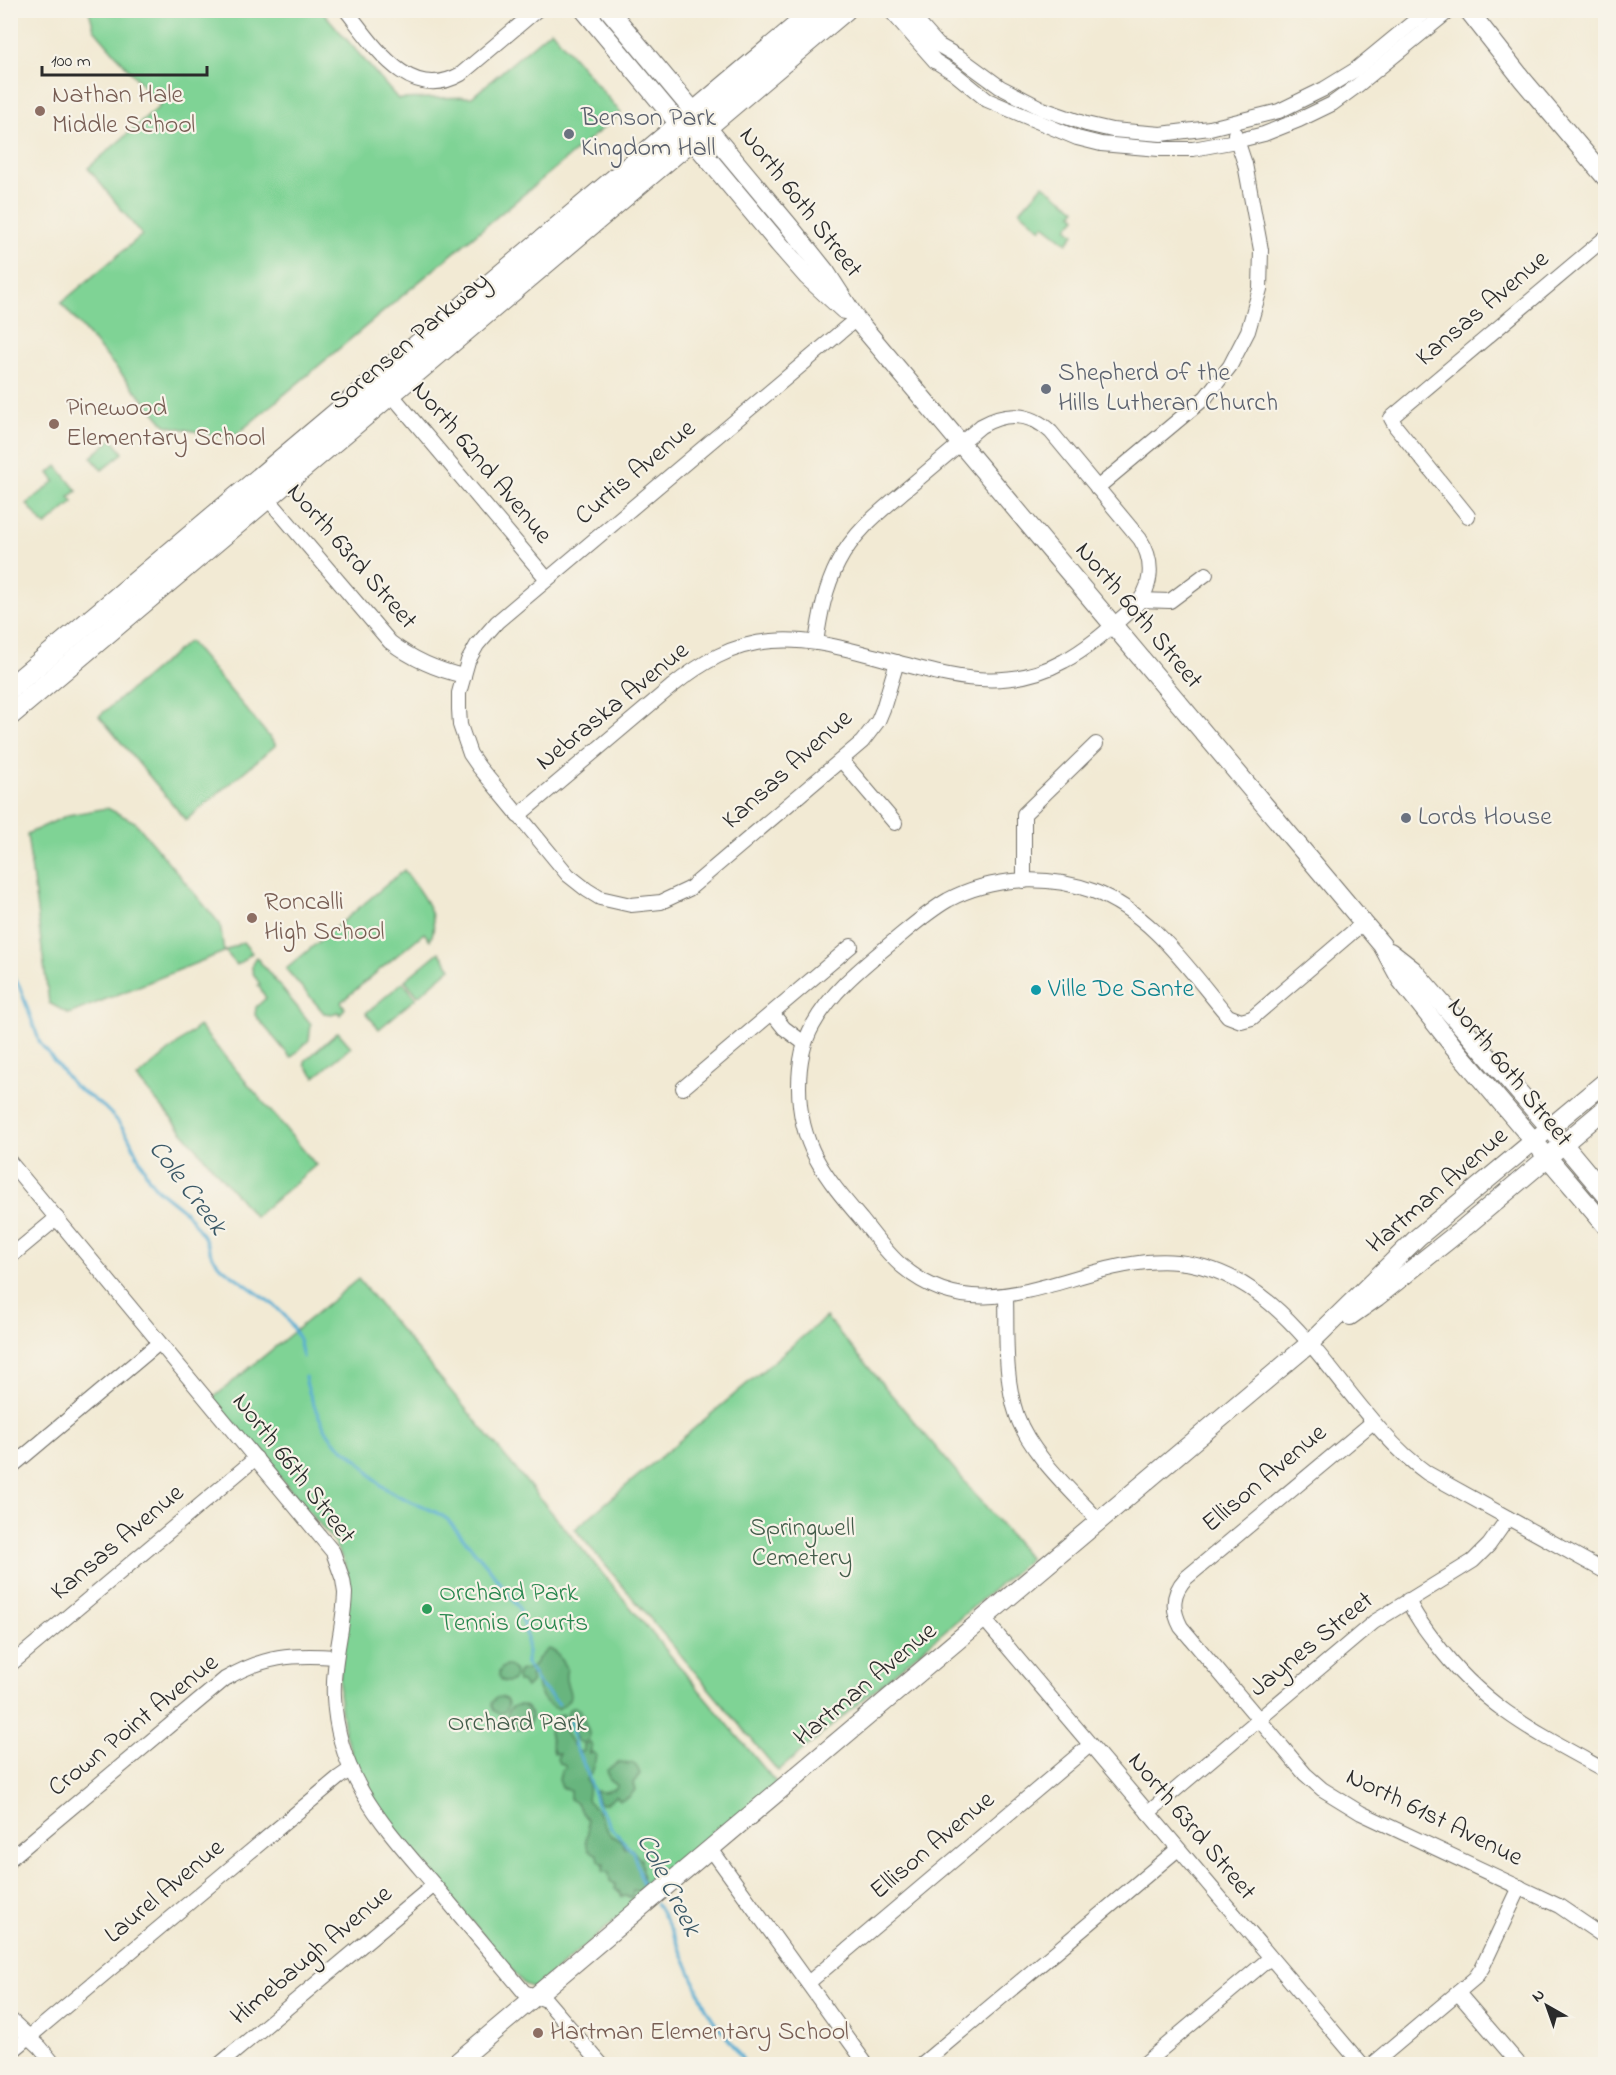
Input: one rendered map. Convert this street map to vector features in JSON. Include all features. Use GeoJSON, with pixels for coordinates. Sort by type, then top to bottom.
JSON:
{"type":"FeatureCollection","features":[{"type":"Feature","properties":{"kind":"main road","name":"North 60th Street"},"geometry":{"type":"LineString","coordinates":[[584,10],[693,126]]}},
{"type":"Feature","properties":{"kind":"main road","name":"North 60th Street"},"geometry":{"type":"LineString","coordinates":[[609,10],[693,126],[807,276],[827,296],[856,319],[1363,923],[1382,945],[1413,970],[1605,1195]]}},
{"type":"Feature","properties":{"kind":"main road","name":"Sorensen Parkway"},"geometry":{"type":"LineString","coordinates":[[693,126],[816,10]]}},
{"type":"Feature","properties":{"kind":"main road","name":"Sorensen Parkway"},"geometry":{"type":"LineString","coordinates":[[10,688],[261,490],[693,126],[845,10]]}},
{"type":"Feature","properties":{"kind":"main road"},"geometry":{"type":"LineString","coordinates":[[1468,10],[1605,178]]}},
{"type":"Feature","properties":{"kind":"main road","name":"Sorensen Parkway"},"geometry":{"type":"LineString","coordinates":[[10,715],[261,490]]}},
{"type":"Feature","properties":{"kind":"main road","name":"North 60th Street"},"geometry":{"type":"LineString","coordinates":[[1382,945],[1401,980],[1453,1046],[1605,1226]]}},
{"type":"Feature","properties":{"kind":"main road","name":"Hartman Avenue"},"geometry":{"type":"LineString","coordinates":[[455,2064],[1309,1344],[1418,1237],[1605,1081]]}},
{"type":"Feature","properties":{"kind":"main road","name":"Hartman Avenue"},"geometry":{"type":"LineString","coordinates":[[1309,1344],[1377,1297],[1465,1227],[1605,1107]]}},
{"type":"Feature","properties":{"kind":"street"},"geometry":{"type":"LineString","coordinates":[[346,10],[396,69],[409,77],[429,82],[449,80],[461,74],[537,10]]}},
{"type":"Feature","properties":{"kind":"street"},"geometry":{"type":"LineString","coordinates":[[890,10],[935,61],[954,73],[987,100],[1051,129],[1077,138],[1101,144],[1158,149],[1193,149],[1264,134],[1332,104],[1450,10]]}},
{"type":"Feature","properties":{"kind":"street"},"geometry":{"type":"LineString","coordinates":[[907,10],[938,45],[959,57],[1000,87],[1043,109],[1086,124],[1112,130],[1161,134],[1210,128],[1279,111],[1355,69],[1428,10]]}},
{"type":"Feature","properties":{"kind":"street"},"geometry":{"type":"LineString","coordinates":[[1097,488],[1206,397],[1230,366],[1248,331],[1260,290],[1261,250],[1245,164],[1236,141],[1233,123]]}},
{"type":"Feature","properties":{"kind":"street","name":"Kansas Avenue"},"geometry":{"type":"LineString","coordinates":[[1468,516],[1395,427],[1391,418],[1605,237]]}},
{"type":"Feature","properties":{"kind":"street","name":"Curtis Avenue"},"geometry":{"type":"LineString","coordinates":[[464,676],[468,661],[484,636],[547,579],[856,319]]}},
{"type":"Feature","properties":{"kind":"street","name":"North 62nd Avenue"},"geometry":{"type":"LineString","coordinates":[[384,387],[547,579]]}},
{"type":"Feature","properties":{"kind":"street"},"geometry":{"type":"LineString","coordinates":[[816,643],[827,589],[837,564],[850,542],[873,518],[981,426],[1001,416],[1014,415],[1039,423],[1051,432],[1145,547],[1150,559],[1150,577],[1140,600],[1084,649],[1039,672],[1013,679],[990,681],[966,679],[897,662]]}},
{"type":"Feature","properties":{"kind":"street","name":"North 63rd Street"},"geometry":{"type":"LineString","coordinates":[[261,490],[390,642],[416,658],[449,673],[464,676]]}},
{"type":"Feature","properties":{"kind":"street"},"geometry":{"type":"LineString","coordinates":[[1140,600],[1170,601],[1206,574]]}},
{"type":"Feature","properties":{"kind":"street","name":"Nebraska Avenue"},"geometry":{"type":"LineString","coordinates":[[518,816],[671,687],[708,660],[733,649],[759,642],[788,640],[816,643],[897,662]]}},
{"type":"Feature","properties":{"kind":"street","name":"Kansas Avenue"},"geometry":{"type":"LineString","coordinates":[[518,816],[577,884],[608,901],[631,905],[661,902],[689,889],[862,742],[878,721],[888,697],[897,662]]}},
{"type":"Feature","properties":{"kind":"street"},"geometry":{"type":"LineString","coordinates":[[464,676],[459,693],[459,709],[460,725],[465,742],[479,767],[518,816]]}},
{"type":"Feature","properties":{"kind":"street"},"geometry":{"type":"LineString","coordinates":[[1024,881],[1024,814],[1096,744]]}},
{"type":"Feature","properties":{"kind":"street"},"geometry":{"type":"LineString","coordinates":[[842,760],[895,823]]}},
{"type":"Feature","properties":{"kind":"street"},"geometry":{"type":"LineString","coordinates":[[1363,923],[1252,1018],[1241,1021],[1228,1016],[1161,937],[1119,903],[1096,892],[1066,884],[1024,881],[1001,882],[964,892],[920,919],[839,988],[813,1025],[804,1043],[799,1078],[801,1119],[813,1155],[831,1184],[897,1262],[920,1280],[954,1294],[973,1297],[1006,1296],[1132,1264],[1160,1261],[1188,1263],[1221,1272],[1254,1290],[1281,1312],[1373,1422],[1402,1453],[1427,1473],[1605,1572]]}},
{"type":"Feature","properties":{"kind":"street"},"geometry":{"type":"LineString","coordinates":[[683,1088],[852,945]]}},
{"type":"Feature","properties":{"kind":"street"},"geometry":{"type":"LineString","coordinates":[[772,1012],[784,1028],[804,1043]]}},
{"type":"Feature","properties":{"kind":"street","name":"North 66th Street"},"geometry":{"type":"LineString","coordinates":[[10,1162],[325,1541],[337,1562],[343,1580],[345,1599],[336,1657],[334,1683],[336,1714],[342,1744],[351,1769],[368,1803],[382,1823],[524,1992],[546,2000],[602,2064]]}},
{"type":"Feature","properties":{"kind":"street"},"geometry":{"type":"LineString","coordinates":[[10,1257],[57,1218]]}},
{"type":"Feature","properties":{"kind":"street"},"geometry":{"type":"LineString","coordinates":[[1006,1296],[1008,1377],[1017,1416],[1041,1456],[1100,1522]]}},
{"type":"Feature","properties":{"kind":"street"},"geometry":{"type":"LineString","coordinates":[[10,1468],[159,1343]]}},
{"type":"Feature","properties":{"kind":"street","name":"Ellison Avenue"},"geometry":{"type":"LineString","coordinates":[[1173,1606],[1176,1593],[1186,1578],[1373,1422]]}},
{"type":"Feature","properties":{"kind":"street","name":"Kansas Avenue"},"geometry":{"type":"LineString","coordinates":[[10,1665],[256,1458]]}},
{"type":"Feature","properties":{"kind":"street","name":"Jaynes Street"},"geometry":{"type":"LineString","coordinates":[[1148,1813],[1374,1622],[1473,1561],[1489,1545],[1508,1518]]}},
{"type":"Feature","properties":{"kind":"street"},"geometry":{"type":"LineString","coordinates":[[1408,1600],[1445,1655],[1472,1685],[1495,1705],[1529,1728],[1605,1771]]}},
{"type":"Feature","properties":{"kind":"street","name":"North 61st Avenue"},"geometry":{"type":"LineString","coordinates":[[1173,1606],[1180,1627],[1258,1720],[1305,1774],[1339,1801],[1559,1906],[1605,1938]]}},
{"type":"Feature","properties":{"kind":"street","name":"North 63rd Street"},"geometry":{"type":"LineString","coordinates":[[984,1619],[1361,2064]]}},
{"type":"Feature","properties":{"kind":"street","name":"Crown Point Avenue"},"geometry":{"type":"LineString","coordinates":[[10,1859],[225,1679],[251,1665],[277,1657],[304,1655],[336,1657]]}},
{"type":"Feature","properties":{"kind":"street","name":"Ellison Avenue"},"geometry":{"type":"LineString","coordinates":[[808,1983],[1090,1745]]}},
{"type":"Feature","properties":{"kind":"street","name":"Laurel Avenue"},"geometry":{"type":"LineString","coordinates":[[10,2053],[351,1769]]}},
{"type":"Feature","properties":{"kind":"street"},"geometry":{"type":"LineString","coordinates":[[711,1849],[866,2064]]}},
{"type":"Feature","properties":{"kind":"street"},"geometry":{"type":"LineString","coordinates":[[922,2064],[1178,1849]]}},
{"type":"Feature","properties":{"kind":"street","name":"Himebaugh Avenue"},"geometry":{"type":"LineString","coordinates":[[220,2064],[434,1885]]}},
{"type":"Feature","properties":{"kind":"street"},"geometry":{"type":"LineString","coordinates":[[1373,2064],[1475,1978],[1482,1968],[1520,1887]]}},
{"type":"Feature","properties":{"kind":"street"},"geometry":{"type":"LineString","coordinates":[[1144,2064],[1270,1958]]}},
{"type":"Feature","properties":{"kind":"street"},"geometry":{"type":"LineString","coordinates":[[1458,1994],[1519,2064]]}},
{"type":"Feature","properties":{"kind":"street"},"geometry":{"type":"LineString","coordinates":[[10,2019],[54,2064]]}},
{"type":"Feature","properties":{"kind":"green space"},"geometry":{"type":"Polygon","coordinates":[[[89,11],[322,11],[398,99],[472,97],[551,30],[621,113],[231,439],[165,425],[61,303],[142,235],[88,168],[160,106],[94,29],[89,11]]]}},
{"type":"Feature","properties":{"kind":"green space"},"geometry":{"type":"Polygon","coordinates":[[[1043,185],[1076,209],[1072,213],[1076,218],[1067,228],[1074,234],[1067,243],[1044,225],[1041,229],[1020,211],[1043,185]]]}},
{"type":"Feature","properties":{"kind":"green space"},"geometry":{"type":"Polygon","coordinates":[[[112,439],[123,453],[102,470],[91,457],[112,439]]]}},
{"type":"Feature","properties":{"kind":"green space"},"geometry":{"type":"Polygon","coordinates":[[[57,466],[77,491],[69,497],[73,502],[45,526],[27,504],[55,481],[49,473],[57,466]]]}},
{"type":"Feature","properties":{"kind":"green space"},"geometry":{"type":"Polygon","coordinates":[[[189,641],[276,745],[186,820],[99,716],[189,641]]]}},
{"type":"Feature","properties":{"kind":"green space"},"geometry":{"type":"Polygon","coordinates":[[[107,808],[135,822],[220,924],[224,952],[69,1014],[49,1003],[27,834],[68,815],[107,808]]]}},
{"type":"Feature","properties":{"kind":"green space"},"geometry":{"type":"Polygon","coordinates":[[[404,870],[431,912],[433,931],[430,940],[424,933],[341,1002],[345,1008],[340,1015],[338,1012],[324,1013],[286,969],[404,870]]]}},
{"type":"Feature","properties":{"kind":"green space"},"geometry":{"type":"Polygon","coordinates":[[[243,942],[252,953],[237,965],[225,951],[243,942]]]}},
{"type":"Feature","properties":{"kind":"green space"},"geometry":{"type":"Polygon","coordinates":[[[439,952],[451,968],[418,996],[405,980],[439,952]]]}},
{"type":"Feature","properties":{"kind":"green space"},"geometry":{"type":"Polygon","coordinates":[[[256,957],[311,1024],[309,1040],[291,1058],[255,1015],[256,1007],[266,998],[252,971],[252,964],[256,957]]]}},
{"type":"Feature","properties":{"kind":"green space"},"geometry":{"type":"Polygon","coordinates":[[[403,982],[416,998],[379,1029],[366,1013],[403,982]]]}},
{"type":"Feature","properties":{"kind":"green space"},"geometry":{"type":"Polygon","coordinates":[[[199,1026],[316,1165],[255,1217],[137,1078],[199,1026]]]}},
{"type":"Feature","properties":{"kind":"green space"},"geometry":{"type":"Polygon","coordinates":[[[338,1032],[351,1047],[315,1077],[305,1065],[305,1061],[338,1032]]]}},
{"type":"Feature","properties":{"kind":"green space","name":"Orchard Park"},"geometry":{"type":"Polygon","coordinates":[[[358,1279],[778,1785],[534,1988],[524,1984],[383,1816],[356,1768],[344,1731],[339,1693],[347,1570],[332,1539],[213,1398],[358,1279]]]}},
{"type":"Feature","properties":{"kind":"green space","name":"Springwell Cemetery"},"geometry":{"type":"Polygon","coordinates":[[[826,1317],[1030,1559],[778,1771],[575,1529],[826,1317]]]}},
{"type":"Feature","properties":{"kind":"green space"},"geometry":{"type":"Polygon","coordinates":[[[548,1649],[555,1651],[567,1669],[566,1681],[570,1695],[565,1704],[558,1709],[550,1706],[541,1696],[535,1674],[530,1675],[532,1682],[526,1688],[522,1682],[518,1682],[517,1677],[519,1671],[532,1668],[548,1649]]]}},
{"type":"Feature","properties":{"kind":"green space"},"geometry":{"type":"Polygon","coordinates":[[[507,1666],[513,1668],[515,1674],[513,1680],[507,1682],[501,1680],[499,1674],[501,1668],[507,1666]]]}},
{"type":"Feature","properties":{"kind":"green space"},"geometry":{"type":"Polygon","coordinates":[[[500,1697],[508,1705],[500,1713],[492,1705],[500,1697]]]}},
{"type":"Feature","properties":{"kind":"green space"},"geometry":{"type":"Polygon","coordinates":[[[519,1705],[528,1708],[531,1717],[528,1726],[519,1729],[510,1726],[507,1717],[510,1708],[519,1705]]]}},
{"type":"Feature","properties":{"kind":"green space"},"geometry":{"type":"Polygon","coordinates":[[[575,1707],[581,1711],[589,1733],[589,1739],[584,1743],[576,1739],[567,1715],[569,1709],[575,1707]]]}},
{"type":"Feature","properties":{"kind":"green space"},"geometry":{"type":"Polygon","coordinates":[[[563,1714],[567,1724],[565,1732],[573,1745],[580,1752],[584,1751],[584,1745],[590,1742],[592,1745],[589,1755],[592,1752],[596,1755],[593,1771],[586,1779],[589,1785],[587,1800],[596,1809],[610,1835],[622,1842],[625,1848],[632,1849],[641,1858],[643,1881],[647,1887],[640,1892],[633,1890],[632,1898],[622,1897],[615,1889],[615,1884],[610,1881],[609,1873],[603,1871],[604,1864],[599,1861],[598,1855],[588,1850],[587,1820],[578,1805],[570,1799],[570,1791],[562,1787],[559,1780],[561,1771],[566,1767],[559,1763],[557,1759],[559,1754],[554,1753],[549,1732],[554,1718],[563,1714]]]}},
{"type":"Feature","properties":{"kind":"green space"},"geometry":{"type":"Polygon","coordinates":[[[620,1762],[633,1763],[637,1767],[640,1774],[633,1783],[635,1790],[629,1797],[620,1800],[616,1796],[607,1803],[601,1804],[595,1791],[604,1792],[616,1788],[617,1785],[609,1780],[607,1770],[620,1762]]]}},
{"type":"Feature","properties":{"kind":"waterway","name":"Cole Creek"},"geometry":{"type":"LineString","coordinates":[[10,974],[19,985],[40,1043],[73,1085],[104,1107],[116,1119],[128,1136],[149,1179],[157,1189],[187,1213],[220,1266],[274,1305],[286,1317],[299,1339],[303,1357]]}},
{"type":"Feature","properties":{"kind":"waterway","name":"Cole Creek"},"geometry":{"type":"LineString","coordinates":[[305,1377],[316,1410],[333,1440],[359,1461],[385,1488],[447,1519],[489,1568],[519,1608],[527,1637],[527,1664],[538,1683],[559,1704]]}},
{"type":"Feature","properties":{"kind":"waterway","name":"Cole Creek"},"geometry":{"type":"LineString","coordinates":[[570,1718],[575,1746],[587,1772],[597,1804],[612,1829],[633,1852],[643,1885],[649,1893]]}},
{"type":"Feature","properties":{"kind":"waterway","name":"Cole Creek"},"geometry":{"type":"LineString","coordinates":[[656,1904],[677,1942],[706,2008],[745,2064]]}},
{"type":"Feature","properties":{"kind":"place","name":"Nathan Hale Middle School"},"geometry":{"type":"Point","coordinates":[40,111]}},
{"type":"Feature","properties":{"kind":"place","name":"Benson Park Kingdom Hall"},"geometry":{"type":"Point","coordinates":[569,134]}},
{"type":"Feature","properties":{"kind":"place","name":"Shepherd of the Hills Lutheran Church"},"geometry":{"type":"Point","coordinates":[1046,389]}},
{"type":"Feature","properties":{"kind":"place","name":"Pinewood Elementary School"},"geometry":{"type":"Point","coordinates":[54,424]}},
{"type":"Feature","properties":{"kind":"place","name":"Lords House"},"geometry":{"type":"Point","coordinates":[1406,818]}},
{"type":"Feature","properties":{"kind":"place","name":"Roncalli High School"},"geometry":{"type":"Point","coordinates":[252,918]}},
{"type":"Feature","properties":{"kind":"place","name":"Ville De Sante"},"geometry":{"type":"Point","coordinates":[1036,990]}},
{"type":"Feature","properties":{"kind":"place","name":"Orchard Park Tennis Courts"},"geometry":{"type":"Point","coordinates":[427,1609]}},
{"type":"Feature","properties":{"kind":"place","name":"Hartman Elementary School"},"geometry":{"type":"Point","coordinates":[538,2033]}}]}
